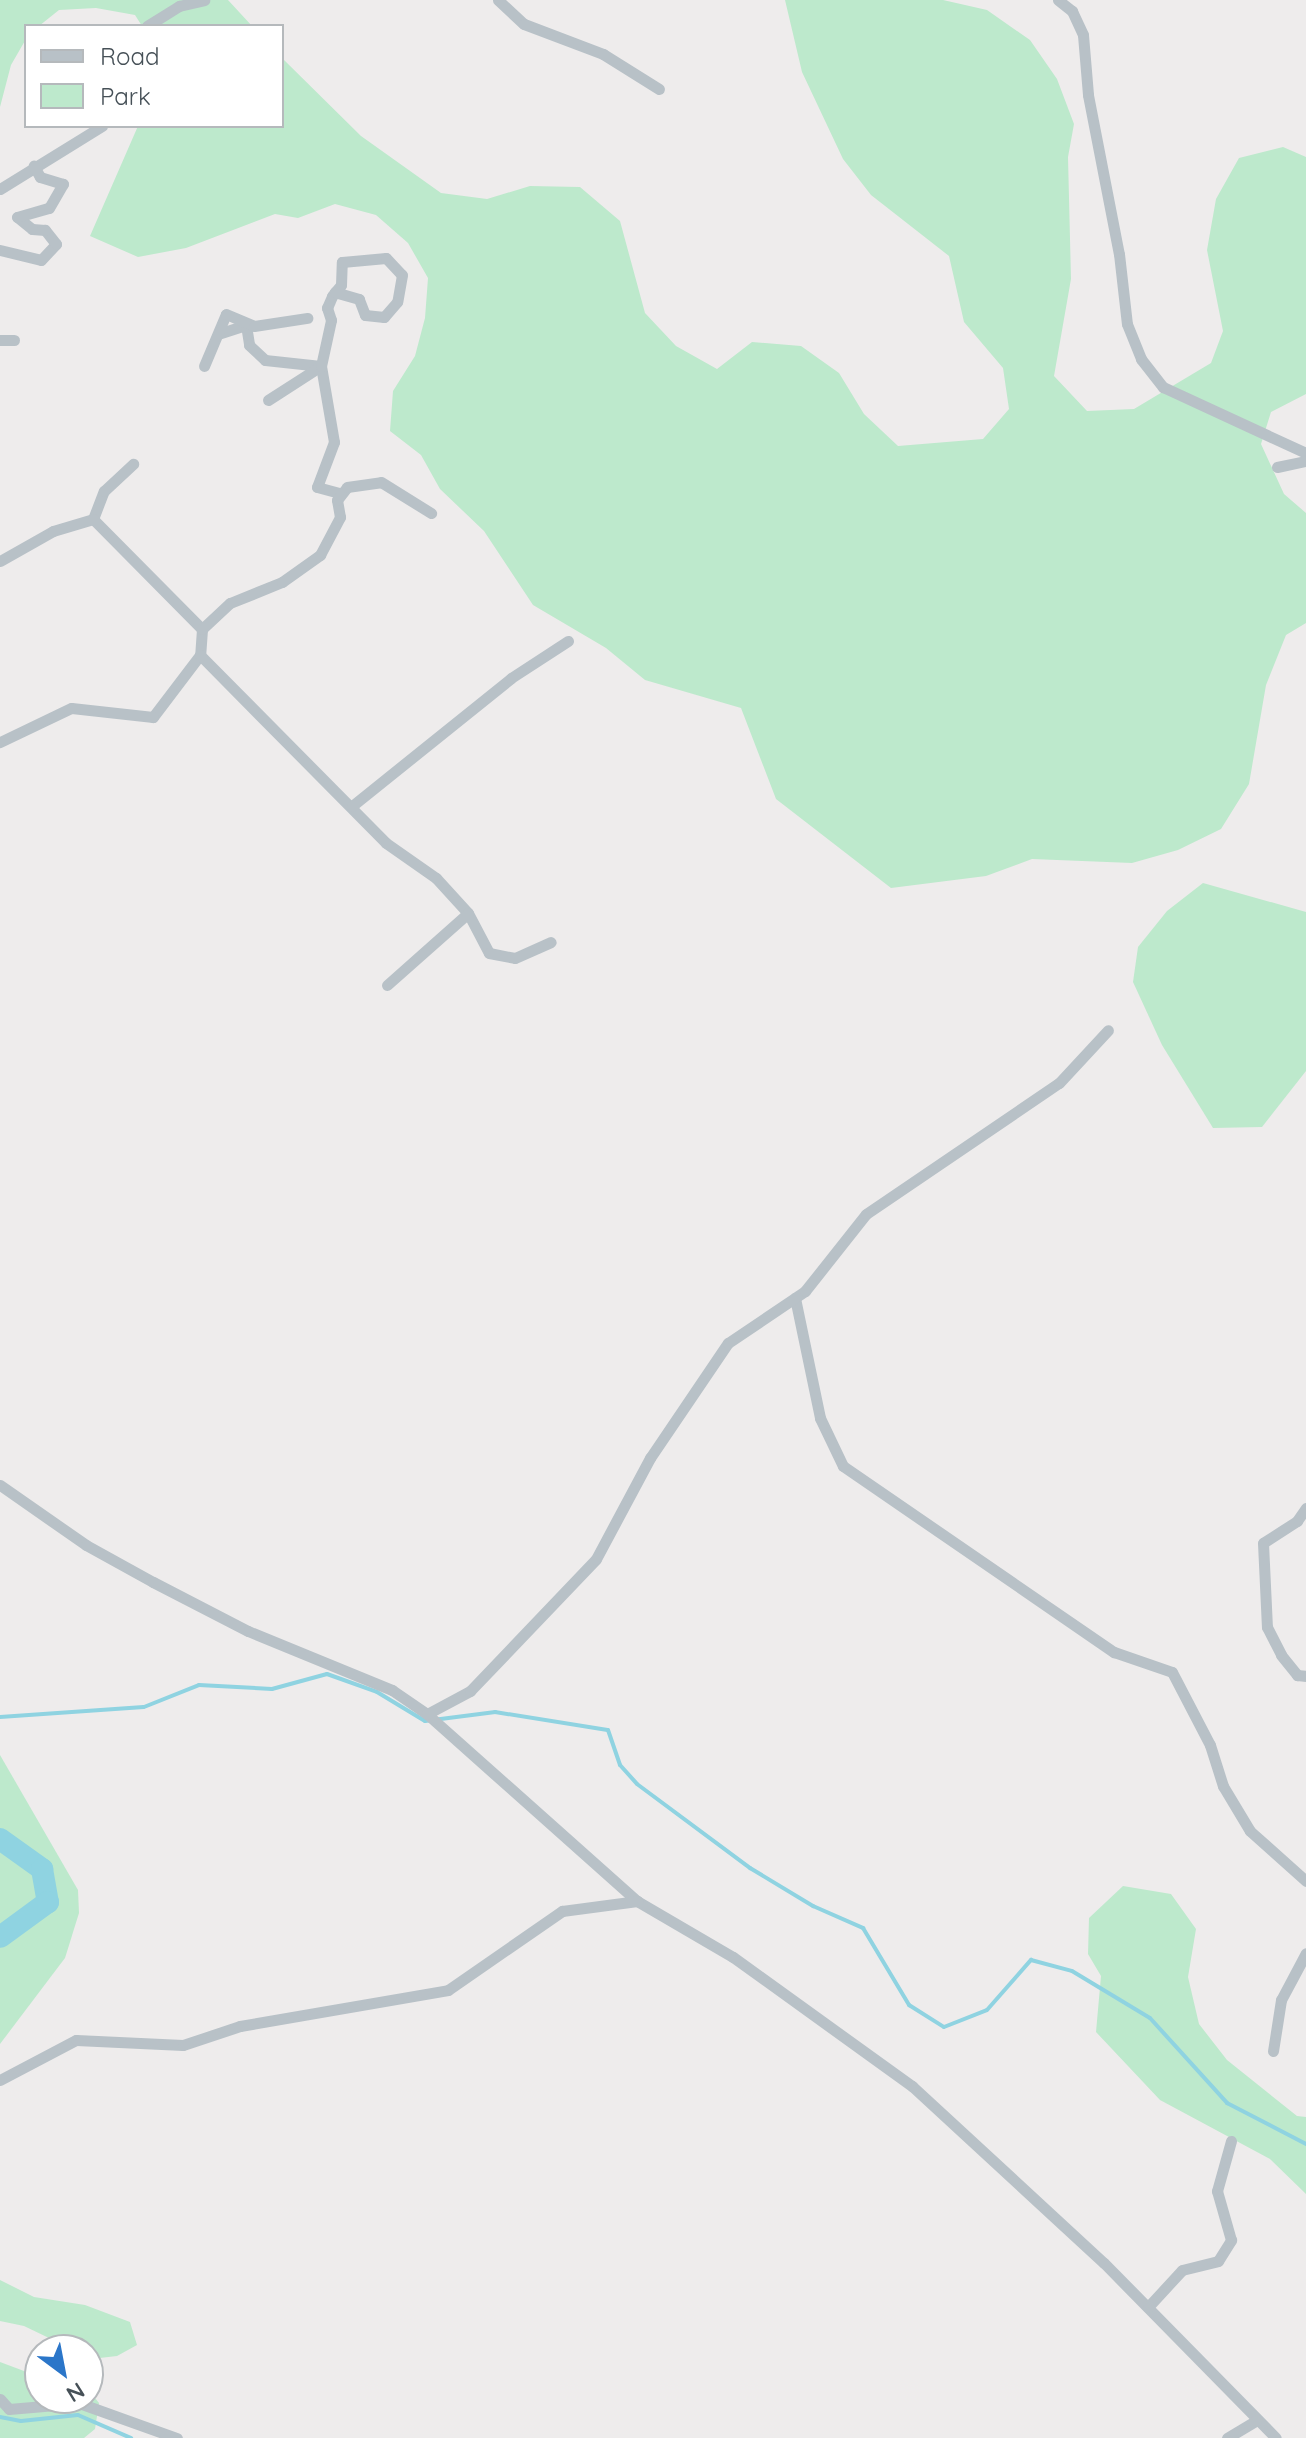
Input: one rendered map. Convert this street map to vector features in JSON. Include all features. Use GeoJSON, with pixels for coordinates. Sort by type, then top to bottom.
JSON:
{"type":"FeatureCollection","features":[{"type":"Feature","properties":{"kind":"street"},"geometry":{"type":"LineString","coordinates":[[150,24],[179,6],[204,0]]}},
{"type":"Feature","properties":{"kind":"street"},"geometry":{"type":"LineString","coordinates":[[498,0],[524,24],[616,60],[659,89]]}},
{"type":"Feature","properties":{"kind":"street"},"geometry":{"type":"LineString","coordinates":[[1058,0],[1072,11],[1083,35],[1088,95],[1119,254],[1127,324],[1141,359],[1163,387],[1306,453]]}},
{"type":"Feature","properties":{"kind":"street"},"geometry":{"type":"LineString","coordinates":[[0,189],[34,166],[93,136],[100,128]]}},
{"type":"Feature","properties":{"kind":"street"},"geometry":{"type":"LineString","coordinates":[[0,250],[41,260],[56,244],[45,230],[32,229],[17,217],[49,208],[63,184],[40,177],[34,166]]}},
{"type":"Feature","properties":{"kind":"street"},"geometry":{"type":"LineString","coordinates":[[335,292],[359,299],[365,315],[384,317],[397,302],[402,275],[386,258],[342,262],[341,285],[335,292],[327,308],[331,320],[321,366],[334,442],[317,487],[340,493],[364,481],[381,482],[431,513]]}},
{"type":"Feature","properties":{"kind":"street"},"geometry":{"type":"LineString","coordinates":[[204,366],[221,333],[226,314],[254,326],[307,318]]}},
{"type":"Feature","properties":{"kind":"street"},"geometry":{"type":"LineString","coordinates":[[221,333],[246,325],[249,345],[265,360],[321,366]]}},
{"type":"Feature","properties":{"kind":"street"},"geometry":{"type":"LineString","coordinates":[[0,340],[14,340]]}},
{"type":"Feature","properties":{"kind":"street"},"geometry":{"type":"LineString","coordinates":[[268,400],[321,366]]}},
{"type":"Feature","properties":{"kind":"street"},"geometry":{"type":"LineString","coordinates":[[1277,467],[1306,461]]}},
{"type":"Feature","properties":{"kind":"street"},"geometry":{"type":"LineString","coordinates":[[93,519],[104,491],[133,464]]}},
{"type":"Feature","properties":{"kind":"street"},"geometry":{"type":"LineString","coordinates":[[0,742],[71,708],[153,717],[200,655],[202,629],[230,603],[282,582],[320,555],[340,517],[340,493]]}},
{"type":"Feature","properties":{"kind":"street"},"geometry":{"type":"LineString","coordinates":[[93,519],[202,629]]}},
{"type":"Feature","properties":{"kind":"street"},"geometry":{"type":"LineString","coordinates":[[0,561],[53,531],[93,519]]}},
{"type":"Feature","properties":{"kind":"street"},"geometry":{"type":"LineString","coordinates":[[352,806],[501,686],[568,641]]}},
{"type":"Feature","properties":{"kind":"street"},"geometry":{"type":"LineString","coordinates":[[200,655],[386,843],[421,865],[468,913],[479,942],[496,958],[524,956],[551,942]]}},
{"type":"Feature","properties":{"kind":"street"},"geometry":{"type":"LineString","coordinates":[[387,985],[468,913]]}},
{"type":"Feature","properties":{"kind":"street"},"geometry":{"type":"LineString","coordinates":[[427,1714],[470,1691],[584,1574],[610,1538],[650,1458],[728,1343],[795,1298],[826,1271],[847,1232],[866,1214],[1059,1083],[1108,1030]]}},
{"type":"Feature","properties":{"kind":"street"},"geometry":{"type":"LineString","coordinates":[[795,1298],[820,1418],[843,1466],[1114,1652],[1172,1672],[1210,1745],[1223,1786],[1250,1831],[1306,1881]]}},
{"type":"Feature","properties":{"kind":"street"},"geometry":{"type":"LineString","coordinates":[[0,1485],[86,1545],[153,1582],[248,1631],[392,1690],[427,1714],[637,1901],[733,1957],[912,2086],[1148,2307],[1276,2438]]}},
{"type":"Feature","properties":{"kind":"street"},"geometry":{"type":"LineString","coordinates":[[1306,1508],[1297,1521],[1263,1543],[1267,1627],[1289,1665],[1297,1675],[1306,1676]]}},
{"type":"Feature","properties":{"kind":"street"},"geometry":{"type":"LineString","coordinates":[[0,2080],[76,2040],[183,2045],[240,2026],[454,1989],[562,1911],[637,1901]]}},
{"type":"Feature","properties":{"kind":"street"},"geometry":{"type":"LineString","coordinates":[[1273,2051],[1281,2000],[1306,1953]]}},
{"type":"Feature","properties":{"kind":"street"},"geometry":{"type":"LineString","coordinates":[[1148,2307],[1182,2270],[1218,2261],[1232,2237],[1217,2191],[1231,2141]]}},
{"type":"Feature","properties":{"kind":"street"},"geometry":{"type":"LineString","coordinates":[[0,2399],[9,2409],[79,2403],[177,2438]]}},
{"type":"Feature","properties":{"kind":"street"},"geometry":{"type":"LineString","coordinates":[[1227,2438],[1257,2420]]}},
{"type":"Feature","properties":{"kind":"green space"},"geometry":{"type":"Polygon","coordinates":[[[0,0],[228,0],[250,24],[141,24],[135,15],[96,8],[59,10],[42,24],[24,24],[24,42],[11,65],[0,107],[0,0]]]}},
{"type":"Feature","properties":{"kind":"green space"},"geometry":{"type":"Polygon","coordinates":[[[785,0],[943,0],[987,10],[1030,40],[1057,79],[1074,124],[1068,157],[1071,279],[1054,376],[1087,411],[1134,409],[1211,363],[1223,331],[1207,250],[1216,199],[1239,158],[1283,147],[1306,157],[1306,394],[1271,412],[1261,444],[1284,494],[1306,513],[1306,623],[1286,635],[1266,685],[1249,784],[1221,829],[1178,850],[1132,863],[1032,859],[986,876],[891,888],[776,799],[741,708],[645,680],[606,648],[533,605],[484,531],[440,489],[421,455],[390,431],[393,391],[415,356],[425,318],[428,278],[408,243],[376,215],[335,204],[298,218],[275,214],[186,248],[138,257],[90,236],[137,128],[284,128],[284,60],[361,136],[441,193],[487,199],[530,186],[580,187],[620,221],[645,313],[676,346],[717,369],[752,342],[801,346],[839,373],[864,414],[898,446],[983,439],[1009,409],[1003,368],[964,322],[949,256],[871,195],[843,159],[802,72],[785,0]]]}},
{"type":"Feature","properties":{"kind":"green space"},"geometry":{"type":"Polygon","coordinates":[[[1203,883],[1306,912],[1306,1071],[1262,1127],[1213,1128],[1162,1045],[1133,982],[1138,947],[1167,911],[1203,883]]]}},
{"type":"Feature","properties":{"kind":"green space"},"geometry":{"type":"Polygon","coordinates":[[[0,1755],[78,1890],[79,1913],[65,1958],[0,2044],[0,1755]]]}},
{"type":"Feature","properties":{"kind":"green space"},"geometry":{"type":"Polygon","coordinates":[[[1123,1886],[1171,1894],[1196,1929],[1188,1977],[1199,2024],[1227,2060],[1297,2116],[1306,2117],[1306,2194],[1270,2159],[1160,2100],[1096,2032],[1101,1976],[1088,1954],[1089,1918],[1123,1886]]]}},
{"type":"Feature","properties":{"kind":"green space"},"geometry":{"type":"Polygon","coordinates":[[[0,2280],[34,2297],[85,2305],[130,2322],[137,2345],[117,2356],[104,2358],[104,2334],[41,2334],[24,2326],[0,2321],[0,2280]]]}},
{"type":"Feature","properties":{"kind":"green space"},"geometry":{"type":"Polygon","coordinates":[[[0,2362],[24,2371],[24,2414],[97,2414],[95,2429],[84,2438],[0,2438],[0,2362]]]}},
{"type":"Feature","properties":{"kind":"waterway"},"geometry":{"type":"LineString","coordinates":[[0,1717],[144,1707],[199,1685],[272,1689],[327,1674],[377,1692],[425,1721],[495,1712],[608,1730],[620,1765],[637,1784],[750,1868],[813,1906],[863,1928],[909,2005],[944,2027],[987,2010],[1031,1960],[1072,1971],[1150,2018],[1227,2103],[1306,2144]]}},
{"type":"Feature","properties":{"kind":"waterway"},"geometry":{"type":"LineString","coordinates":[[0,1839],[42,1869],[48,1902],[0,1937]]}},
{"type":"Feature","properties":{"kind":"waterway"},"geometry":{"type":"LineString","coordinates":[[0,2417],[21,2421],[78,2415],[131,2438]]}}]}
